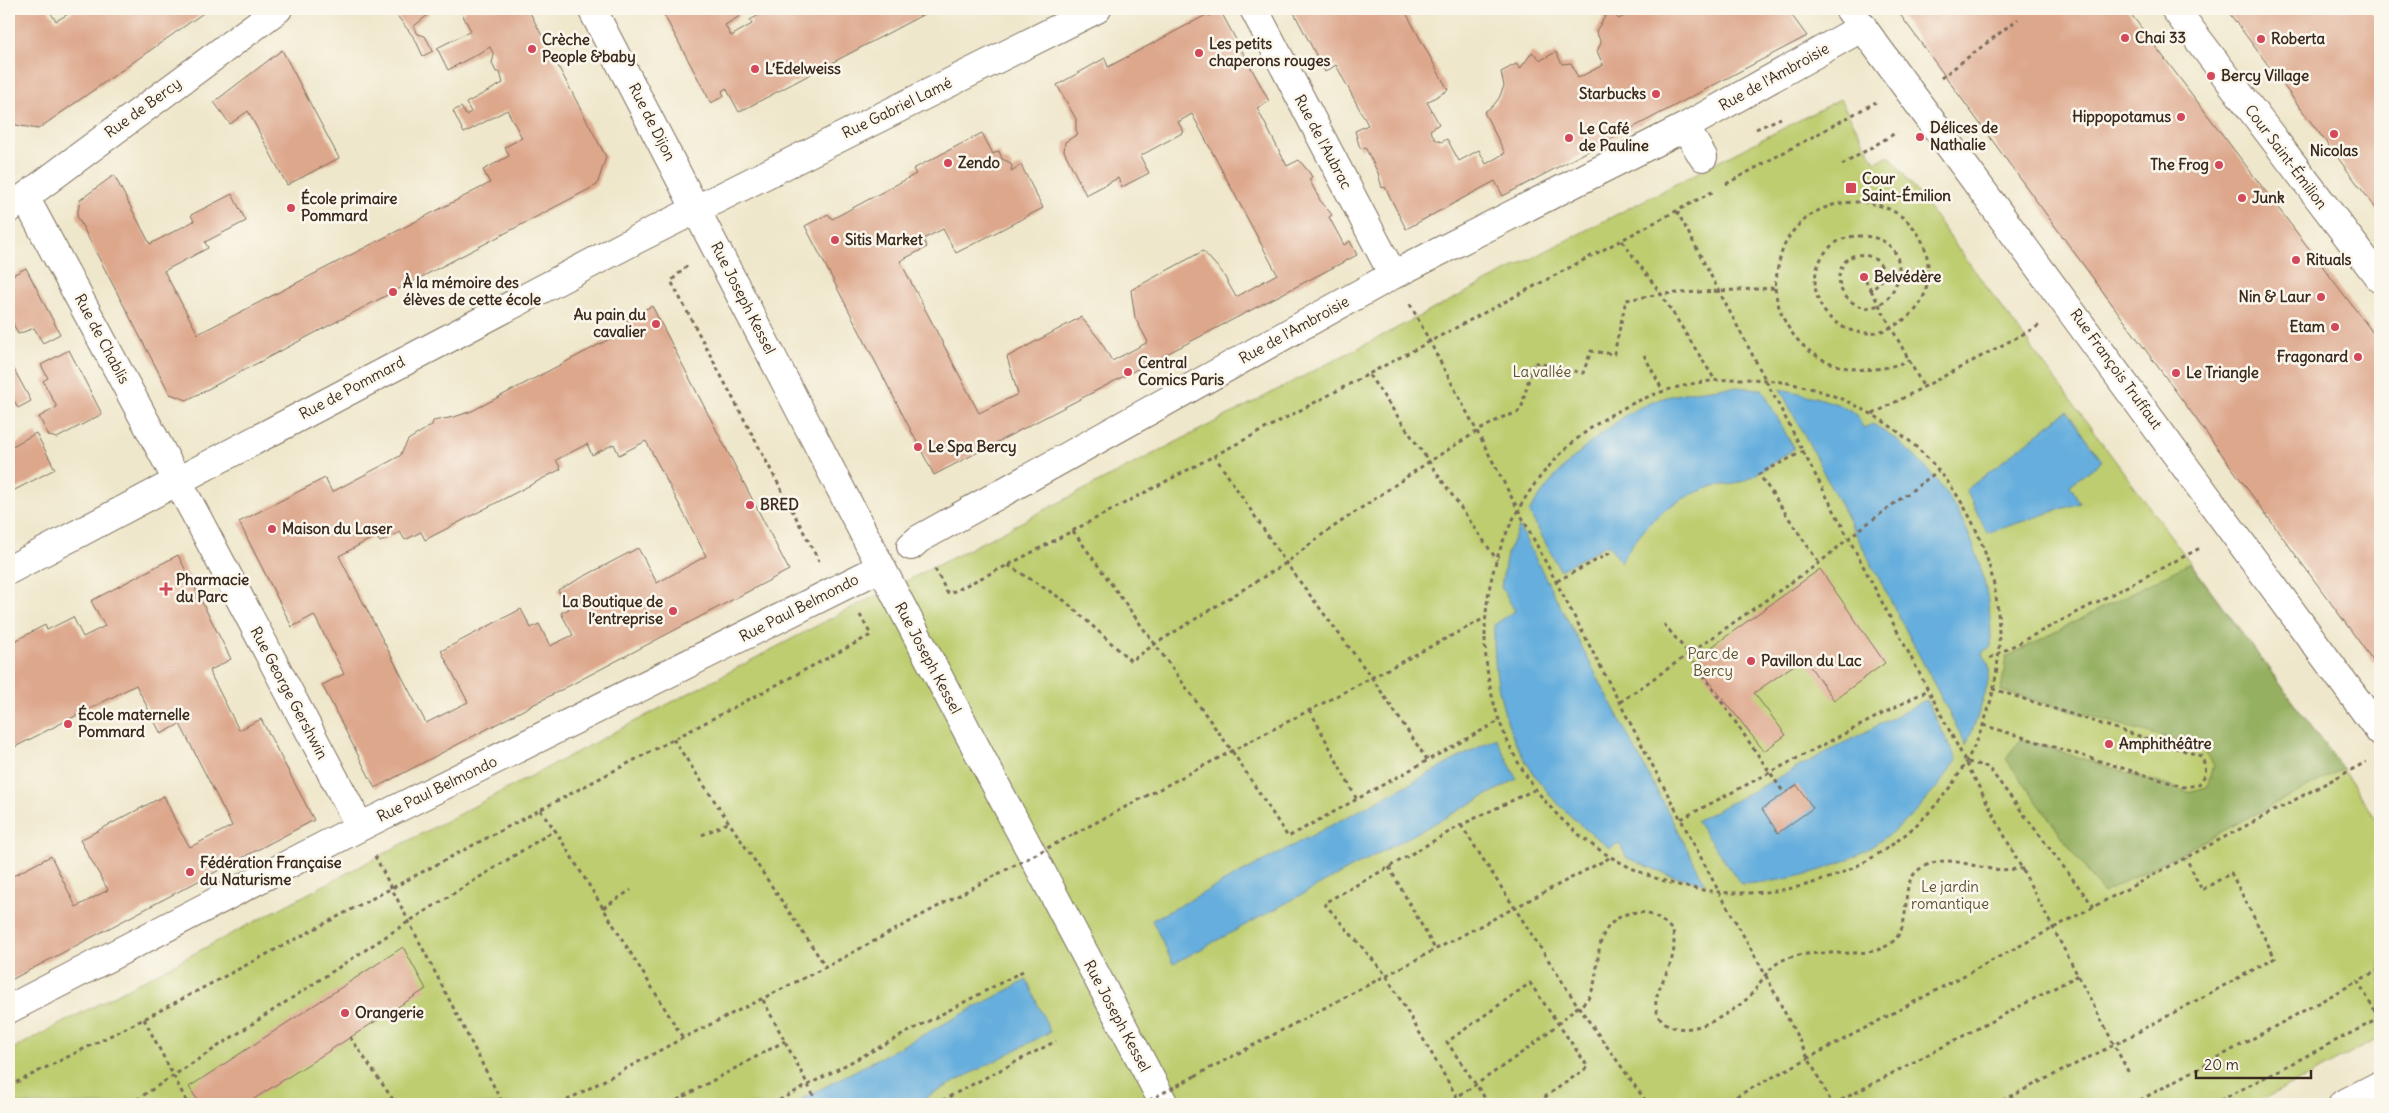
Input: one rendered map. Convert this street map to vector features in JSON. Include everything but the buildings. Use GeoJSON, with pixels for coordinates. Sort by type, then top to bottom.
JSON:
{"type":"FeatureCollection","features":[{"type":"Feature","properties":{"kind":"street","name":"Rue de Bercy"},"geometry":{"type":"LineString","coordinates":[[17,204],[278,9]]}},
{"type":"Feature","properties":{"kind":"street","name":"Rue de Dijon"},"geometry":{"type":"LineString","coordinates":[[592,9],[697,209]]}},
{"type":"Feature","properties":{"kind":"street","name":"Rue Gabriel Lamé"},"geometry":{"type":"LineString","coordinates":[[697,209],[1097,9]]}},
{"type":"Feature","properties":{"kind":"street","name":"Rue de l'Aubrac"},"geometry":{"type":"LineString","coordinates":[[1254,9],[1393,275]]}},
{"type":"Feature","properties":{"kind":"street","name":"Cour Saint-Émilion"},"geometry":{"type":"LineString","coordinates":[[2175,9],[2380,280]]}},
{"type":"Feature","properties":{"kind":"street","name":"Rue de l'Ambroisie"},"geometry":{"type":"LineString","coordinates":[[915,543],[1393,275],[1685,127],[1856,18]]}},
{"type":"Feature","properties":{"kind":"street","name":"Rue François Truffaut"},"geometry":{"type":"LineString","coordinates":[[1856,18],[2234,530],[2380,732]]}},
{"type":"Feature","properties":{"kind":"street"},"geometry":{"type":"LineString","coordinates":[[1685,127],[1703,157]]}},
{"type":"Feature","properties":{"kind":"street","name":"Rue de Chablis"},"geometry":{"type":"LineString","coordinates":[[17,204],[177,480]]}},
{"type":"Feature","properties":{"kind":"street","name":"Rue de Pommard"},"geometry":{"type":"LineString","coordinates":[[9,570],[177,480],[697,209]]}},
{"type":"Feature","properties":{"kind":"street","name":"Rue Joseph Kessel"},"geometry":{"type":"LineString","coordinates":[[697,209],[906,615],[1164,1104]]}},
{"type":"Feature","properties":{"kind":"street","name":"Rue George Gershwin"},"geometry":{"type":"LineString","coordinates":[[177,480],[360,827]]}},
{"type":"Feature","properties":{"kind":"street","name":"Rue Paul Belmondo"},"geometry":{"type":"LineString","coordinates":[[9,1010],[360,827],[868,574]]}},
{"type":"Feature","properties":{"kind":"street"},"geometry":{"type":"LineString","coordinates":[[2344,1104],[2380,1085]]}},
{"type":"Feature","properties":{"kind":"path"},"geometry":{"type":"LineString","coordinates":[[915,543],[948,594],[1073,531],[1677,211],[1911,92],[2018,19]]}},
{"type":"Feature","properties":{"kind":"path"},"geometry":{"type":"LineString","coordinates":[[1757,129],[1781,118]]}},
{"type":"Feature","properties":{"kind":"path"},"geometry":{"type":"LineString","coordinates":[[1842,165],[1876,145]]}},
{"type":"Feature","properties":{"kind":"path"},"geometry":{"type":"LineString","coordinates":[[1871,290],[1876,287],[1882,276],[1882,265],[1879,261],[1869,256],[1852,256],[1840,269],[1840,285],[1842,292],[1854,304],[1863,307],[1878,304],[1891,295],[1899,278],[1898,263],[1894,250],[1881,241],[1863,236],[1851,237],[1831,247],[1820,259],[1814,290],[1820,306],[1827,316],[1844,327],[1858,332],[1880,332],[1891,328],[1913,313],[1922,301],[1927,284],[1929,264],[1918,231],[1907,219],[1883,206],[1854,202],[1834,205],[1806,220],[1788,240],[1780,256],[1775,288],[1780,313],[1788,329],[1805,349],[1842,368],[1878,370],[1909,360]]}},
{"type":"Feature","properties":{"kind":"path"},"geometry":{"type":"LineString","coordinates":[[1677,211],[2024,869],[2130,1075]]}},
{"type":"Feature","properties":{"kind":"path"},"geometry":{"type":"LineString","coordinates":[[1622,241],[1661,294],[1714,380]]}},
{"type":"Feature","properties":{"kind":"path"},"geometry":{"type":"LineString","coordinates":[[9,1086],[144,1019],[871,635],[844,586],[815,557],[671,281],[688,265]]}},
{"type":"Feature","properties":{"kind":"path"},"geometry":{"type":"LineString","coordinates":[[1393,275],[1432,342],[1718,890],[1766,976],[1833,1104],[2079,975]]}},
{"type":"Feature","properties":{"kind":"path"},"geometry":{"type":"LineString","coordinates":[[1864,276],[1924,388]]}},
{"type":"Feature","properties":{"kind":"path"},"geometry":{"type":"LineString","coordinates":[[1008,565],[1065,600],[1131,661],[1154,644],[1286,563],[1323,534],[1430,461],[1503,417],[1517,413],[1522,406],[1533,362],[1583,373],[1591,351],[1614,354],[1626,300],[1661,294],[1775,288]]}},
{"type":"Feature","properties":{"kind":"path"},"geometry":{"type":"LineString","coordinates":[[1873,414],[2071,308]]}},
{"type":"Feature","properties":{"kind":"path"},"geometry":{"type":"LineString","coordinates":[[1644,355],[1663,391]]}},
{"type":"Feature","properties":{"kind":"path"},"geometry":{"type":"LineString","coordinates":[[1369,375],[1498,560]]}},
{"type":"Feature","properties":{"kind":"path"},"geometry":{"type":"LineString","coordinates":[[1714,380],[1766,380],[1799,384],[1817,389],[1855,404],[1873,414],[1912,444],[1938,471],[1962,501],[1982,542],[1998,600],[1999,654],[1993,689],[1983,725],[1967,762],[1936,803],[1909,830],[1885,849],[1861,863],[1834,875],[1778,889],[1749,892],[1688,886],[1637,870],[1611,856],[1568,826],[1534,790],[1514,757],[1499,721],[1487,670],[1486,618],[1498,560],[1519,511],[1541,478],[1573,445],[1634,403],[1663,391],[1714,380]]}},
{"type":"Feature","properties":{"kind":"path"},"geometry":{"type":"LineString","coordinates":[[1804,451],[1759,474],[1819,563]]}},
{"type":"Feature","properties":{"kind":"path"},"geometry":{"type":"LineString","coordinates":[[1214,455],[1286,563],[1372,678],[1428,761]]}},
{"type":"Feature","properties":{"kind":"path"},"geometry":{"type":"LineString","coordinates":[[1620,702],[1819,563],[1856,532],[1938,471]]}},
{"type":"Feature","properties":{"kind":"path"},"geometry":{"type":"LineString","coordinates":[[1990,658],[2234,530]]}},
{"type":"Feature","properties":{"kind":"path"},"geometry":{"type":"LineString","coordinates":[[1073,531],[1232,750],[1288,837],[1499,721]]}},
{"type":"Feature","properties":{"kind":"path"},"geometry":{"type":"LineString","coordinates":[[1557,581],[1612,552]]}},
{"type":"Feature","properties":{"kind":"path"},"geometry":{"type":"LineString","coordinates":[[560,1104],[682,1038],[763,1000],[826,967],[1232,750],[1486,618]]}},
{"type":"Feature","properties":{"kind":"path"},"geometry":{"type":"LineString","coordinates":[[1664,624],[1688,653],[1784,793]]}},
{"type":"Feature","properties":{"kind":"path"},"geometry":{"type":"LineString","coordinates":[[1983,725],[2184,786],[2198,785],[2205,778],[2207,769],[2201,756],[1993,689]]}},
{"type":"Feature","properties":{"kind":"path"},"geometry":{"type":"LineString","coordinates":[[1682,819],[1928,690]]}},
{"type":"Feature","properties":{"kind":"path"},"geometry":{"type":"LineString","coordinates":[[1310,710],[1357,800]]}},
{"type":"Feature","properties":{"kind":"path"},"geometry":{"type":"LineString","coordinates":[[673,738],[826,967]]}},
{"type":"Feature","properties":{"kind":"path"},"geometry":{"type":"LineString","coordinates":[[1722,1104],[1809,1060],[2372,759]]}},
{"type":"Feature","properties":{"kind":"path"},"geometry":{"type":"LineString","coordinates":[[1967,762],[1988,766],[2094,907]]}},
{"type":"Feature","properties":{"kind":"path"},"geometry":{"type":"LineString","coordinates":[[1461,1104],[1386,974],[1324,903],[1461,825],[1534,790]]}},
{"type":"Feature","properties":{"kind":"path"},"geometry":{"type":"LineString","coordinates":[[540,810],[555,830],[682,1038]]}},
{"type":"Feature","properties":{"kind":"path"},"geometry":{"type":"LineString","coordinates":[[702,835],[730,822]]}},
{"type":"Feature","properties":{"kind":"path"},"geometry":{"type":"LineString","coordinates":[[1461,825],[1578,1006],[1648,1104]]}},
{"type":"Feature","properties":{"kind":"path"},"geometry":{"type":"LineString","coordinates":[[360,827],[390,889],[503,1104]]}},
{"type":"Feature","properties":{"kind":"path"},"geometry":{"type":"LineString","coordinates":[[130,1104],[408,922],[555,830]]}},
{"type":"Feature","properties":{"kind":"path"},"geometry":{"type":"LineString","coordinates":[[1142,1104],[1611,856]]}},
{"type":"Feature","properties":{"kind":"path"},"geometry":{"type":"LineString","coordinates":[[1995,1104],[2114,1045],[2275,958],[2231,873],[2202,890],[2186,858]]}},
{"type":"Feature","properties":{"kind":"path"},"geometry":{"type":"LineString","coordinates":[[1447,1104],[1476,1085],[1558,1024],[1578,1006],[1586,1002],[1594,988],[1596,967],[1605,934],[1612,922],[1624,915],[1639,911],[1651,914],[1664,922],[1673,932],[1672,958],[1659,988],[1656,1011],[1664,1021],[1678,1028],[1694,1028],[1711,1023],[1748,998],[1778,962],[1792,957],[1817,953],[1870,951],[1891,944],[1897,938],[1904,920],[1909,880],[1914,873],[1929,865],[1946,860],[1986,868],[2024,869]]}},
{"type":"Feature","properties":{"kind":"path"},"geometry":{"type":"LineString","coordinates":[[1390,867],[1434,949]]}},
{"type":"Feature","properties":{"kind":"path"},"geometry":{"type":"LineString","coordinates":[[602,908],[631,890]]}},
{"type":"Feature","properties":{"kind":"path"},"geometry":{"type":"LineString","coordinates":[[2133,1104],[2380,969]]}},
{"type":"Feature","properties":{"kind":"path"},"geometry":{"type":"LineString","coordinates":[[772,1104],[1023,971]]}},
{"type":"Feature","properties":{"kind":"path"},"geometry":{"type":"LineString","coordinates":[[2213,1104],[2380,1018],[2358,981]]}},
{"type":"Feature","properties":{"kind":"path"},"geometry":{"type":"LineString","coordinates":[[1489,1104],[1447,1042],[1530,983],[1588,1067],[1534,1104]]}},
{"type":"Feature","properties":{"kind":"path"},"geometry":{"type":"LineString","coordinates":[[763,1000],[818,1104]]}},
{"type":"Feature","properties":{"kind":"path"},"geometry":{"type":"LineString","coordinates":[[144,1019],[188,1104]]}},
{"type":"Feature","properties":{"kind":"path"},"geometry":{"type":"LineString","coordinates":[[350,1037],[396,1104]]}},
{"type":"Feature","properties":{"kind":"path"},"geometry":{"type":"LineString","coordinates":[[670,1104],[784,1040]]}},
{"type":"Feature","properties":{"kind":"path"},"geometry":{"type":"LineString","coordinates":[[935,1104],[1056,1041]]}},
{"type":"Feature","properties":{"kind":"green space","name":"Parc de Bercy"},"geometry":{"type":"Polygon","coordinates":[[[1840,99],[1875,162],[1890,156],[2343,769],[2380,825],[2380,1038],[2256,1104],[9,1104],[9,1051],[843,612],[948,560],[1840,99]]]}},
{"type":"Feature","properties":{"kind":"green space"},"geometry":{"type":"Polygon","coordinates":[[[2190,563],[2343,769],[2103,893],[2006,759],[2021,739],[2188,792],[2207,787],[2213,765],[2200,747],[2001,691],[2006,657],[2190,563]]]}},
{"type":"Feature","properties":{"kind":"water"},"geometry":{"type":"Polygon","coordinates":[[[1735,387],[1762,389],[1794,449],[1748,479],[1735,484],[1714,486],[1684,498],[1671,506],[1639,535],[1621,562],[1608,544],[1560,570],[1529,512],[1563,468],[1612,425],[1639,408],[1674,395],[1735,387]]]}},
{"type":"Feature","properties":{"kind":"water"},"geometry":{"type":"Polygon","coordinates":[[[1780,389],[1808,395],[1850,410],[1856,414],[1863,428],[1873,424],[1901,444],[1925,467],[1945,492],[1962,520],[1975,550],[1984,581],[1991,647],[1982,652],[1989,666],[1988,683],[1966,745],[1780,389]]]}},
{"type":"Feature","properties":{"kind":"water"},"geometry":{"type":"Polygon","coordinates":[[[2067,411],[2102,461],[2070,485],[2080,503],[1987,533],[1966,490],[2067,411]]]}},
{"type":"Feature","properties":{"kind":"water"},"geometry":{"type":"Polygon","coordinates":[[[1519,527],[1705,883],[1666,874],[1627,858],[1619,843],[1610,848],[1557,803],[1537,779],[1521,753],[1508,725],[1500,694],[1495,661],[1494,625],[1515,611],[1501,587],[1507,554],[1519,527]]]}},
{"type":"Feature","properties":{"kind":"water"},"geometry":{"type":"Polygon","coordinates":[[[1926,700],[1957,760],[1936,788],[1914,812],[1891,833],[1866,850],[1838,864],[1809,874],[1776,881],[1741,884],[1696,821],[1926,700]]]}},
{"type":"Feature","properties":{"kind":"water"},"geometry":{"type":"Polygon","coordinates":[[[1496,738],[1517,779],[1173,964],[1152,920],[1496,738]]]}},
{"type":"Feature","properties":{"kind":"water"},"geometry":{"type":"Polygon","coordinates":[[[1027,980],[1050,1032],[913,1104],[792,1104],[1027,980]]]}},
{"type":"Feature","properties":{"kind":"place","name":"Chai 33"},"geometry":{"type":"Point","coordinates":[2125,38]}},
{"type":"Feature","properties":{"kind":"place","name":"Roberta"},"geometry":{"type":"Point","coordinates":[2261,39]}},
{"type":"Feature","properties":{"kind":"place","name":"Crèche People &baby"},"geometry":{"type":"Point","coordinates":[532,49]}},
{"type":"Feature","properties":{"kind":"place","name":"Les petits chaperons rouges"},"geometry":{"type":"Point","coordinates":[1199,53]}},
{"type":"Feature","properties":{"kind":"place","name":"L’Edelweiss"},"geometry":{"type":"Point","coordinates":[755,69]}},
{"type":"Feature","properties":{"kind":"place","name":"Bercy Village"},"geometry":{"type":"Point","coordinates":[2211,76]}},
{"type":"Feature","properties":{"kind":"place","name":"Starbucks"},"geometry":{"type":"Point","coordinates":[1656,94]}},
{"type":"Feature","properties":{"kind":"place","name":"Hippopotamus"},"geometry":{"type":"Point","coordinates":[2181,117]}},
{"type":"Feature","properties":{"kind":"place","name":"Nicolas"},"geometry":{"type":"Point","coordinates":[2334,134]}},
{"type":"Feature","properties":{"kind":"place","name":"Délices de Nathalie"},"geometry":{"type":"Point","coordinates":[1920,137]}},
{"type":"Feature","properties":{"kind":"place","name":"Le Café de Pauline"},"geometry":{"type":"Point","coordinates":[1569,138]}},
{"type":"Feature","properties":{"kind":"place","name":"Zendo"},"geometry":{"type":"Point","coordinates":[948,163]}},
{"type":"Feature","properties":{"kind":"place","name":"The Frog"},"geometry":{"type":"Point","coordinates":[2219,165]}},
{"type":"Feature","properties":{"kind":"place","name":"Cour Saint-Émilion"},"geometry":{"type":"Point","coordinates":[1851,188]}},
{"type":"Feature","properties":{"kind":"place","name":"Junk"},"geometry":{"type":"Point","coordinates":[2242,198]}},
{"type":"Feature","properties":{"kind":"place","name":"École primaire Pommard"},"geometry":{"type":"Point","coordinates":[291,208]}},
{"type":"Feature","properties":{"kind":"place","name":"Sitis Market"},"geometry":{"type":"Point","coordinates":[835,240]}},
{"type":"Feature","properties":{"kind":"place","name":"Rituals"},"geometry":{"type":"Point","coordinates":[2296,260]}},
{"type":"Feature","properties":{"kind":"place","name":"Belvédère"},"geometry":{"type":"Point","coordinates":[1864,277]}},
{"type":"Feature","properties":{"kind":"place","name":"À la mémoire des élèves de cette école"},"geometry":{"type":"Point","coordinates":[393,292]}},
{"type":"Feature","properties":{"kind":"place","name":"Nin & Laur"},"geometry":{"type":"Point","coordinates":[2321,297]}},
{"type":"Feature","properties":{"kind":"place","name":"Au pain du cavalier"},"geometry":{"type":"Point","coordinates":[656,324]}},
{"type":"Feature","properties":{"kind":"place","name":"Etam"},"geometry":{"type":"Point","coordinates":[2335,327]}},
{"type":"Feature","properties":{"kind":"place","name":"Fragonard"},"geometry":{"type":"Point","coordinates":[2358,357]}},
{"type":"Feature","properties":{"kind":"place","name":"Central Comics Paris"},"geometry":{"type":"Point","coordinates":[1128,372]}},
{"type":"Feature","properties":{"kind":"place","name":"Le Triangle"},"geometry":{"type":"Point","coordinates":[2176,373]}},
{"type":"Feature","properties":{"kind":"place","name":"Le Spa Bercy"},"geometry":{"type":"Point","coordinates":[918,447]}},
{"type":"Feature","properties":{"kind":"place","name":"BRED"},"geometry":{"type":"Point","coordinates":[750,505]}},
{"type":"Feature","properties":{"kind":"place","name":"Maison du Laser"},"geometry":{"type":"Point","coordinates":[272,529]}},
{"type":"Feature","properties":{"kind":"place","name":"Pharmacie du Parc"},"geometry":{"type":"Point","coordinates":[166,589]}},
{"type":"Feature","properties":{"kind":"place","name":"La Boutique de l’entreprise"},"geometry":{"type":"Point","coordinates":[673,611]}},
{"type":"Feature","properties":{"kind":"place","name":"Pavillon du Lac"},"geometry":{"type":"Point","coordinates":[1751,661]}},
{"type":"Feature","properties":{"kind":"place","name":"École maternelle Pommard"},"geometry":{"type":"Point","coordinates":[68,724]}},
{"type":"Feature","properties":{"kind":"place","name":"Amphithéâtre"},"geometry":{"type":"Point","coordinates":[2109,744]}},
{"type":"Feature","properties":{"kind":"place","name":"Fédération Française du Naturisme"},"geometry":{"type":"Point","coordinates":[190,872]}},
{"type":"Feature","properties":{"kind":"place","name":"Orangerie"},"geometry":{"type":"Point","coordinates":[345,1013]}},
{"type":"Feature","properties":{"kind":"park label","name":"La vallée"},"geometry":{"type":"Point","coordinates":[1542,372]}},
{"type":"Feature","properties":{"kind":"park label","name":"Le jardin romantique"},"geometry":{"type":"Point","coordinates":[1950,896]}}]}
